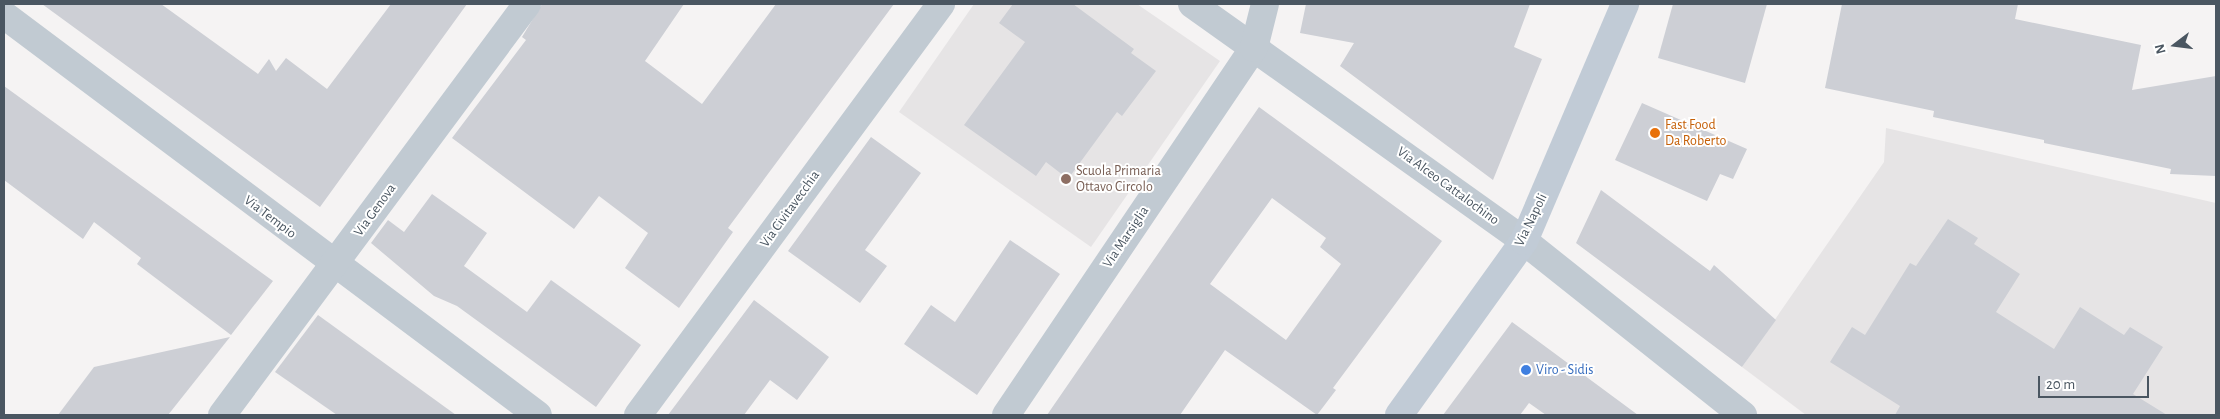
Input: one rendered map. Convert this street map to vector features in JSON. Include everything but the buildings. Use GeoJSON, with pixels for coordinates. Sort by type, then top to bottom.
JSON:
{"type":"FeatureCollection","features":[{"type":"Feature","properties":{"kind":"main road","name":"Via Napoli"},"geometry":{"type":"LineString","coordinates":[[1399,415],[1524,241],[1625,4]]}},
{"type":"Feature","properties":{"kind":"street","name":"Via Genova"},"geometry":{"type":"LineString","coordinates":[[222,415],[527,4]]}},
{"type":"Feature","properties":{"kind":"street","name":"Via Civitavecchia"},"geometry":{"type":"LineString","coordinates":[[638,415],[941,4]]}},
{"type":"Feature","properties":{"kind":"street","name":"Via Alceo Cattalochino"},"geometry":{"type":"LineString","coordinates":[[1192,4],[1524,241],[1743,415]]}},
{"type":"Feature","properties":{"kind":"street","name":"Via Marsiglia"},"geometry":{"type":"LineString","coordinates":[[1006,415],[1254,48],[1265,4]]}},
{"type":"Feature","properties":{"kind":"street","name":"Via Tempio"},"geometry":{"type":"LineString","coordinates":[[4,15],[334,266],[538,415]]}},
{"type":"Feature","properties":{"kind":"shaded area","name":"Scuola Primaria Ottavo Circolo"},"geometry":{"type":"Polygon","coordinates":[[[974,4],[1137,4],[1220,61],[1091,247],[899,112],[974,4]]]}},
{"type":"Feature","properties":{"kind":"shaded area"},"geometry":{"type":"Polygon","coordinates":[[[1886,128],[2216,203],[2216,415],[1806,415],[1742,367],[1884,162],[1886,128]]]}},
{"type":"Feature","properties":{"kind":"place","name":"Fast Food Da Roberto"},"geometry":{"type":"Point","coordinates":[1655,133]}},
{"type":"Feature","properties":{"kind":"place","name":"Scuola Primaria Ottavo Circolo"},"geometry":{"type":"Point","coordinates":[1066,179]}},
{"type":"Feature","properties":{"kind":"place","name":"Viro - Sidis"},"geometry":{"type":"Point","coordinates":[1526,370]}}]}
